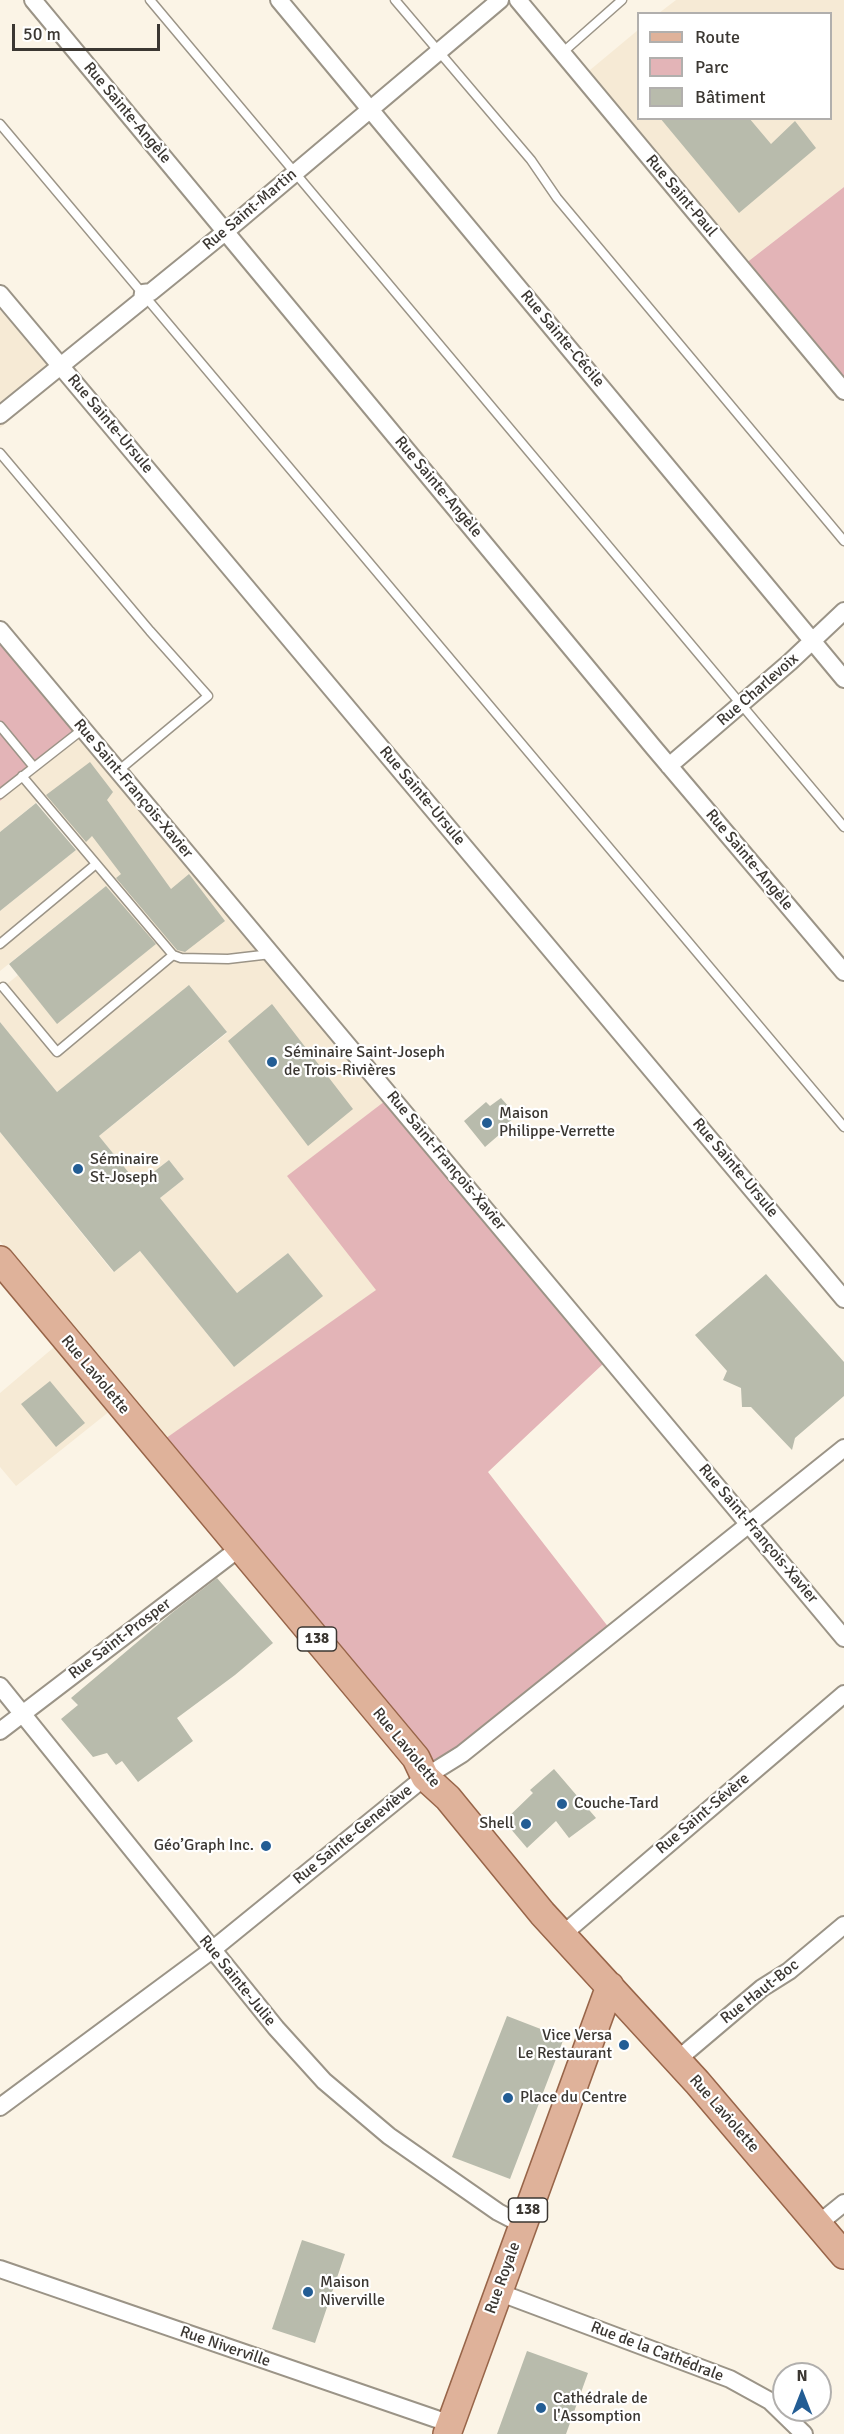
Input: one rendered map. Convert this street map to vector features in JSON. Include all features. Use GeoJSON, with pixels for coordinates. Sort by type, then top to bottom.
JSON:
{"type":"FeatureCollection","features":[{"type":"Feature","properties":{"kind":"main road","name":"Rue Laviolette"},"geometry":{"type":"LineString","coordinates":[[0,1260],[416,1758],[425,1777],[448,1798],[562,1935],[677,2060],[844,2255]]}},
{"type":"Feature","properties":{"kind":"main road","name":"Rue Royale"},"geometry":{"type":"LineString","coordinates":[[449,2429],[610,1986]]}},
{"type":"Feature","properties":{"kind":"street","name":"Rue Sainte-Angèle"},"geometry":{"type":"LineString","coordinates":[[33,0],[669,766],[844,972]]}},
{"type":"Feature","properties":{"kind":"street","name":"Rue Sainte-Cécile"},"geometry":{"type":"LineString","coordinates":[[279,0],[844,679]]}},
{"type":"Feature","properties":{"kind":"street","name":"Rue Saint-Martin"},"geometry":{"type":"LineString","coordinates":[[0,415],[142,300],[143,293],[151,292],[500,0]]}},
{"type":"Feature","properties":{"kind":"street","name":"Rue Saint-Paul"},"geometry":{"type":"LineString","coordinates":[[518,0],[844,391]]}},
{"type":"Feature","properties":{"kind":"street","name":"Rue Sainte-Ursule"},"geometry":{"type":"LineString","coordinates":[[0,294],[844,1299]]}},
{"type":"Feature","properties":{"kind":"street","name":"Rue Charlevoix"},"geometry":{"type":"LineString","coordinates":[[669,766],[844,611]]}},
{"type":"Feature","properties":{"kind":"street","name":"Rue Saint-François-Xavier"},"geometry":{"type":"LineString","coordinates":[[0,630],[844,1638]]}},
{"type":"Feature","properties":{"kind":"street","name":"Rue Sainte-Geneviève"},"geometry":{"type":"LineString","coordinates":[[0,2106],[212,1950],[425,1777],[462,1754],[844,1448]]}},
{"type":"Feature","properties":{"kind":"street","name":"Rue Saint-Prosper"},"geometry":{"type":"LineString","coordinates":[[0,1731],[241,1547]]}},
{"type":"Feature","properties":{"kind":"street","name":"Rue Sainte-Julie"},"geometry":{"type":"LineString","coordinates":[[0,1686],[24,1713],[212,1950],[299,2054],[348,2104],[389,2136],[498,2212],[523,2225]]}},
{"type":"Feature","properties":{"kind":"street","name":"Rue Saint-Sévère"},"geometry":{"type":"LineString","coordinates":[[562,1935],[844,1694]]}},
{"type":"Feature","properties":{"kind":"street","name":"Rue Haut-Boc"},"geometry":{"type":"LineString","coordinates":[[677,2060],[762,1988],[789,1971],[844,1925]]}},
{"type":"Feature","properties":{"kind":"street"},"geometry":{"type":"LineString","coordinates":[[818,2224],[844,2203]]}},
{"type":"Feature","properties":{"kind":"street","name":"Rue Niverville"},"geometry":{"type":"LineString","coordinates":[[0,2269],[449,2429]]}},
{"type":"Feature","properties":{"kind":"street","name":"Rue de la Cathédrale"},"geometry":{"type":"LineString","coordinates":[[498,2292],[730,2379],[770,2401],[804,2434]]}},
{"type":"Feature","properties":{"kind":"lane"},"geometry":{"type":"LineString","coordinates":[[150,0],[844,827]]}},
{"type":"Feature","properties":{"kind":"lane"},"geometry":{"type":"LineString","coordinates":[[395,0],[531,160],[565,207],[844,541]]}},
{"type":"Feature","properties":{"kind":"lane"},"geometry":{"type":"LineString","coordinates":[[562,53],[622,0]]}},
{"type":"Feature","properties":{"kind":"lane"},"geometry":{"type":"LineString","coordinates":[[0,124],[844,1126]]}},
{"type":"Feature","properties":{"kind":"lane"},"geometry":{"type":"LineString","coordinates":[[0,453],[208,696],[118,771]]}},
{"type":"Feature","properties":{"kind":"lane"},"geometry":{"type":"LineString","coordinates":[[0,726],[33,766]]}},
{"type":"Feature","properties":{"kind":"lane"},"geometry":{"type":"LineString","coordinates":[[0,794],[83,729]]}},
{"type":"Feature","properties":{"kind":"lane"},"geometry":{"type":"LineString","coordinates":[[22,776],[173,955],[181,958],[228,959],[272,954]]}},
{"type":"Feature","properties":{"kind":"lane"},"geometry":{"type":"LineString","coordinates":[[0,944],[96,864]]}},
{"type":"Feature","properties":{"kind":"lane"},"geometry":{"type":"LineString","coordinates":[[3,987],[57,1052],[173,955]]}},
{"type":"Feature","properties":{"kind":"shaded area"},"geometry":{"type":"Polygon","coordinates":[[[676,0],[844,0],[844,187],[741,267],[584,75],[637,31],[637,120],[832,120],[832,12],[660,12],[676,0]]]}},
{"type":"Feature","properties":{"kind":"shaded area"},"geometry":{"type":"Polygon","coordinates":[[[0,310],[60,379],[0,428],[0,310]]]}},
{"type":"Feature","properties":{"kind":"shaded area","name":"Séminaire Saint-Joseph de Trois‑Rivières"},"geometry":{"type":"Polygon","coordinates":[[[77,735],[192,865],[385,1101],[288,1176],[377,1290],[157,1445],[0,1241],[0,1132],[113,1272],[140,1251],[234,1367],[322,1296],[288,1253],[237,1293],[160,1198],[184,1179],[169,1160],[138,1184],[99,1136],[227,1033],[190,986],[57,1092],[0,1022],[0,990],[18,975],[57,1023],[154,945],[106,886],[0,971],[0,911],[77,849],[38,801],[0,832],[0,801],[77,735]]]}},
{"type":"Feature","properties":{"kind":"shaded area"},"geometry":{"type":"Polygon","coordinates":[[[66,1337],[120,1403],[16,1486],[0,1467],[0,1393],[66,1337]]]}},
{"type":"Feature","properties":{"kind":"green space"},"geometry":{"type":"Polygon","coordinates":[[[844,187],[844,394],[741,267],[844,187]]]}},
{"type":"Feature","properties":{"kind":"green space"},"geometry":{"type":"Polygon","coordinates":[[[0,644],[77,735],[0,801],[0,644]]]}},
{"type":"Feature","properties":{"kind":"green space"},"geometry":{"type":"Polygon","coordinates":[[[385,1101],[603,1364],[488,1472],[613,1633],[425,1777],[162,1441],[376,1290],[287,1176],[385,1101]]]}},
{"type":"Feature","properties":{"kind":"building"},"geometry":{"type":"Polygon","coordinates":[[[662,120],[751,120],[771,144],[795,121],[816,148],[739,213],[662,120]]]}},
{"type":"Feature","properties":{"kind":"building"},"geometry":{"type":"Polygon","coordinates":[[[90,762],[113,792],[107,800],[171,889],[189,874],[225,921],[185,952],[177,950],[116,878],[121,874],[92,836],[86,842],[46,795],[90,762]]]}},
{"type":"Feature","properties":{"kind":"building"},"geometry":{"type":"Polygon","coordinates":[[[36,803],[76,850],[0,911],[0,832],[36,803]]]}},
{"type":"Feature","properties":{"kind":"building"},"geometry":{"type":"Polygon","coordinates":[[[106,886],[156,944],[57,1024],[9,964],[106,886]]]}},
{"type":"Feature","properties":{"kind":"building","name":"Séminaire St-Joseph"},"geometry":{"type":"Polygon","coordinates":[[[189,985],[227,1032],[99,1136],[138,1184],[169,1160],[184,1179],[160,1198],[237,1293],[288,1253],[323,1296],[234,1367],[140,1251],[114,1272],[0,1132],[0,1022],[57,1092],[189,985]]]}},
{"type":"Feature","properties":{"kind":"building"},"geometry":{"type":"Polygon","coordinates":[[[272,1004],[353,1109],[308,1146],[228,1041],[272,1004]]]}},
{"type":"Feature","properties":{"kind":"building","name":"Maison Philippe-Verrette"},"geometry":{"type":"Polygon","coordinates":[[[501,1098],[517,1116],[505,1125],[507,1128],[485,1147],[464,1121],[486,1102],[490,1106],[501,1098]]]}},
{"type":"Feature","properties":{"kind":"building"},"geometry":{"type":"Polygon","coordinates":[[[766,1274],[844,1362],[844,1396],[795,1438],[792,1450],[751,1407],[742,1407],[741,1388],[723,1380],[727,1371],[695,1335],[766,1274]]]}},
{"type":"Feature","properties":{"kind":"building"},"geometry":{"type":"Polygon","coordinates":[[[50,1381],[85,1423],[56,1447],[21,1404],[50,1381]]]}},
{"type":"Feature","properties":{"kind":"building"},"geometry":{"type":"Polygon","coordinates":[[[217,1578],[273,1643],[235,1675],[177,1718],[193,1741],[138,1782],[122,1761],[116,1765],[107,1753],[93,1757],[61,1719],[78,1705],[71,1698],[217,1578]]]}},
{"type":"Feature","properties":{"kind":"building"},"geometry":{"type":"Polygon","coordinates":[[[554,1769],[596,1818],[569,1838],[556,1821],[527,1848],[504,1821],[533,1793],[530,1790],[554,1769]]]}},
{"type":"Feature","properties":{"kind":"building","name":"Place du Centre"},"geometry":{"type":"Polygon","coordinates":[[[507,2016],[564,2038],[510,2179],[452,2157],[507,2016]]]}},
{"type":"Feature","properties":{"kind":"building","name":"Maison Niverville"},"geometry":{"type":"Polygon","coordinates":[[[302,2240],[345,2254],[315,2343],[272,2329],[302,2240]]]}},
{"type":"Feature","properties":{"kind":"building","name":"Cathédrale de l'Assomption"},"geometry":{"type":"Polygon","coordinates":[[[527,2351],[588,2373],[566,2434],[497,2434],[527,2351]]]}},
{"type":"Feature","properties":{"kind":"place","name":"Séminaire Saint-Joseph de Trois‑Rivières"},"geometry":{"type":"Point","coordinates":[272,1062]}},
{"type":"Feature","properties":{"kind":"place","name":"Maison Philippe-Verrette"},"geometry":{"type":"Point","coordinates":[487,1123]}},
{"type":"Feature","properties":{"kind":"place","name":"Séminaire St-Joseph"},"geometry":{"type":"Point","coordinates":[78,1169]}},
{"type":"Feature","properties":{"kind":"place","name":"Couche-Tard"},"geometry":{"type":"Point","coordinates":[562,1804]}},
{"type":"Feature","properties":{"kind":"place","name":"Shell"},"geometry":{"type":"Point","coordinates":[526,1824]}},
{"type":"Feature","properties":{"kind":"place","name":"Géo’Graph Inc."},"geometry":{"type":"Point","coordinates":[266,1846]}},
{"type":"Feature","properties":{"kind":"place","name":"Vice Versa Le Restaurant"},"geometry":{"type":"Point","coordinates":[624,2045]}},
{"type":"Feature","properties":{"kind":"place","name":"Place du Centre"},"geometry":{"type":"Point","coordinates":[508,2098]}},
{"type":"Feature","properties":{"kind":"place","name":"Maison Niverville"},"geometry":{"type":"Point","coordinates":[308,2292]}},
{"type":"Feature","properties":{"kind":"place","name":"Cathédrale de l'Assomption"},"geometry":{"type":"Point","coordinates":[541,2408]}}]}
